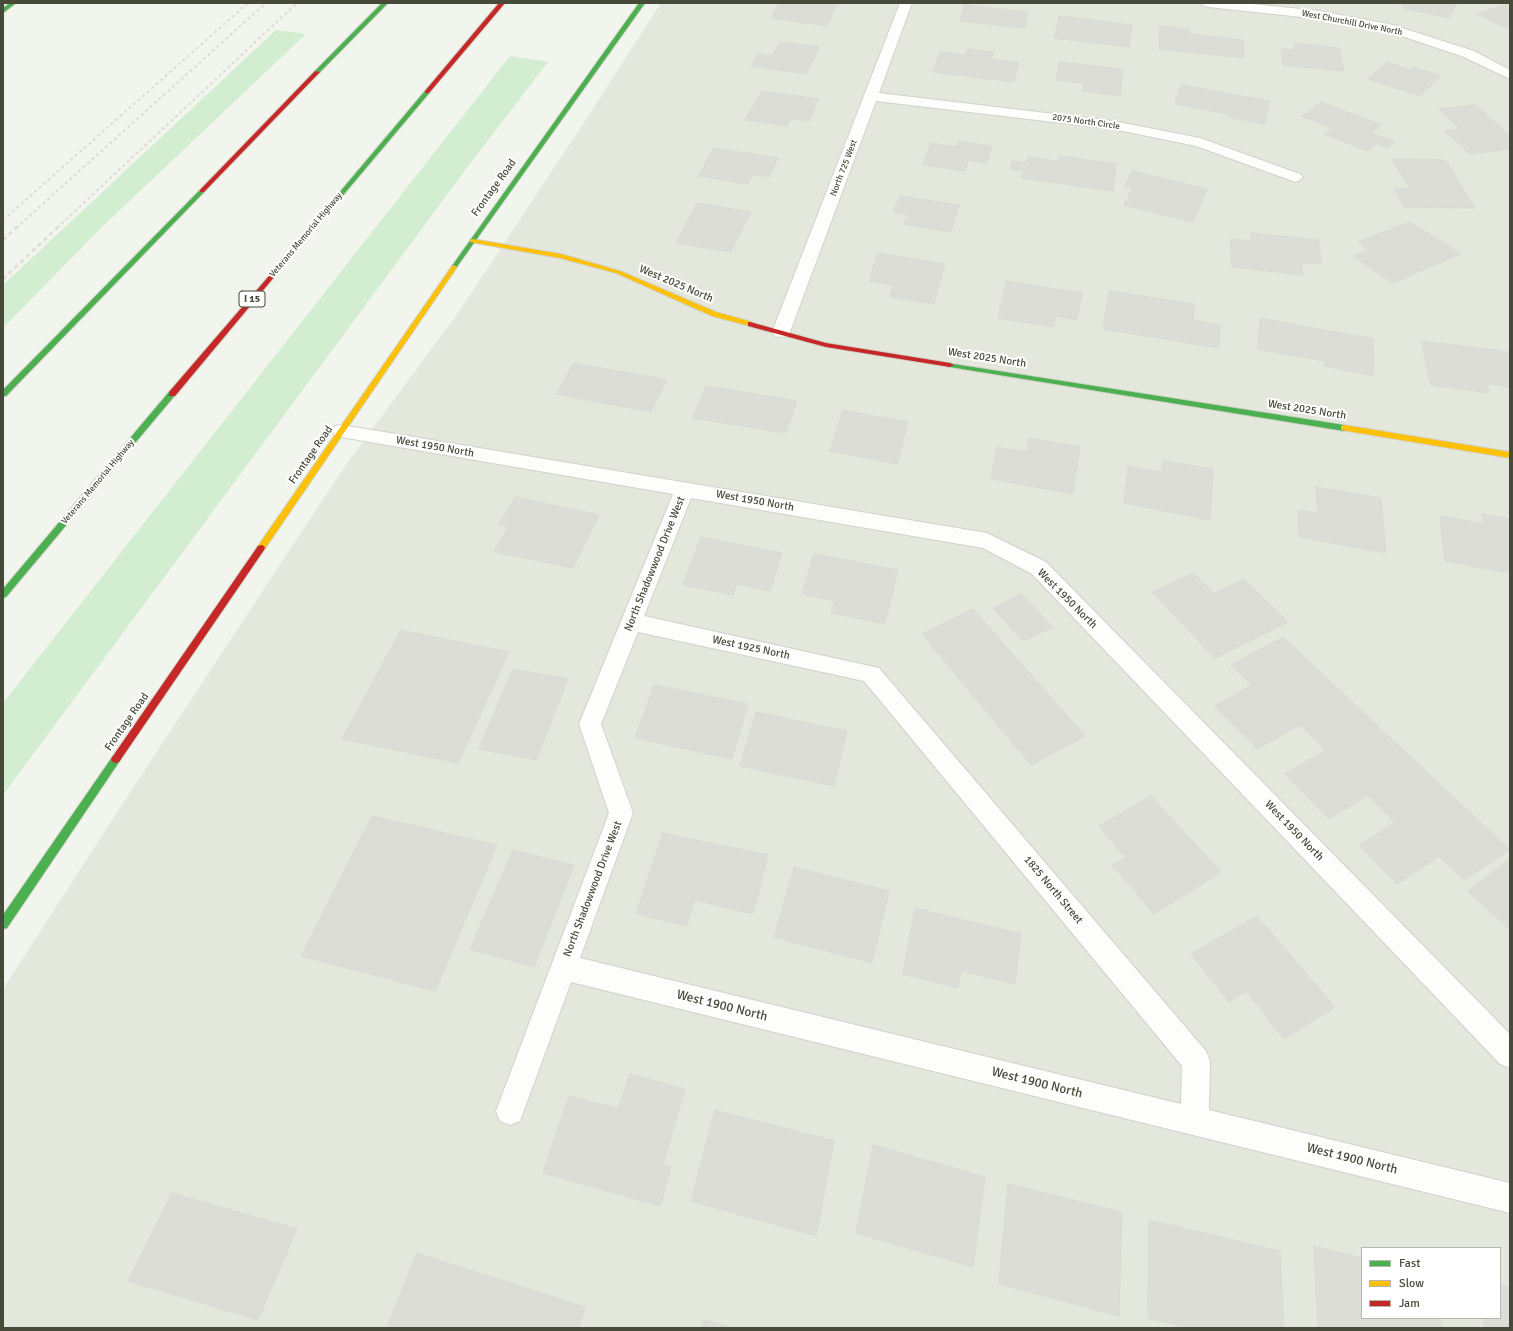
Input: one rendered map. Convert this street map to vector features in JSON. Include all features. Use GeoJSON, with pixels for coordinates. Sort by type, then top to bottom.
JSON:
{"type":"FeatureCollection","features":[{"type":"Feature","properties":{"kind":"main road"},"geometry":{"type":"LineString","coordinates":[[3,11],[13,3]]}},
{"type":"Feature","properties":{"kind":"main road"},"geometry":{"type":"LineString","coordinates":[[3,394],[385,3]]}},
{"type":"Feature","properties":{"kind":"main road","name":"Veterans Memorial Highway"},"geometry":{"type":"LineString","coordinates":[[3,595],[502,3]]}},
{"type":"Feature","properties":{"kind":"main road","name":"Frontage Road"},"geometry":{"type":"LineString","coordinates":[[3,924],[472,241],[642,3]]}},
{"type":"Feature","properties":{"kind":"main road","name":"West 2025 North"},"geometry":{"type":"LineString","coordinates":[[472,241],[561,256],[618,272],[714,314],[826,345],[1510,455]]}},
{"type":"Feature","properties":{"kind":"street","name":"North 725 West"},"geometry":{"type":"LineString","coordinates":[[781,332],[906,3]]}},
{"type":"Feature","properties":{"kind":"street","name":"West Churchill Drive North"},"geometry":{"type":"LineString","coordinates":[[1208,3],[1320,15],[1393,29],[1469,54],[1510,75]]}},
{"type":"Feature","properties":{"kind":"street","name":"2075 North Circle"},"geometry":{"type":"LineString","coordinates":[[871,96],[1113,125],[1200,142],[1295,177]]}},
{"type":"Feature","properties":{"kind":"street","name":"West 1950 North"},"geometry":{"type":"LineString","coordinates":[[342,431],[987,541],[1039,568],[1510,1054]]}},
{"type":"Feature","properties":{"kind":"street","name":"North Shadowwood Drive West"},"geometry":{"type":"LineString","coordinates":[[510,1111],[621,813],[590,724],[685,489]]}},
{"type":"Feature","properties":{"kind":"street","name":"West 1925 North"},"geometry":{"type":"LineString","coordinates":[[631,622],[871,674]]}},
{"type":"Feature","properties":{"kind":"street","name":"1825 North Street"},"geometry":{"type":"LineString","coordinates":[[871,674],[1196,1061],[1194,1121]]}},
{"type":"Feature","properties":{"kind":"street","name":"West 1900 North"},"geometry":{"type":"LineString","coordinates":[[564,967],[1510,1198]]}},
{"type":"Feature","properties":{"kind":"shaded area"},"geometry":{"type":"Polygon","coordinates":[[[661,3],[1510,3],[1510,1328],[3,1328],[3,989],[129,794],[343,469],[460,310],[661,3]]]}},
{"type":"Feature","properties":{"kind":"green space"},"geometry":{"type":"Polygon","coordinates":[[[276,30],[306,34],[102,227],[3,328],[3,285],[276,30]]]}},
{"type":"Feature","properties":{"kind":"green space"},"geometry":{"type":"Polygon","coordinates":[[[510,56],[548,62],[469,165],[3,795],[3,703],[510,56]]]}},
{"type":"Feature","properties":{"kind":"building"},"geometry":{"type":"Polygon","coordinates":[[[779,3],[837,4],[827,26],[771,18],[779,3]]]}},
{"type":"Feature","properties":{"kind":"building"},"geometry":{"type":"Polygon","coordinates":[[[1394,3],[1457,3],[1449,18],[1403,8],[1404,5],[1394,3]]]}},
{"type":"Feature","properties":{"kind":"building"},"geometry":{"type":"Polygon","coordinates":[[[964,5],[1028,12],[1025,28],[960,21],[964,5]]]}},
{"type":"Feature","properties":{"kind":"building"},"geometry":{"type":"Polygon","coordinates":[[[1505,5],[1510,7],[1510,30],[1477,14],[1505,5]]]}},
{"type":"Feature","properties":{"kind":"building"},"geometry":{"type":"Polygon","coordinates":[[[1059,16],[1132,25],[1129,47],[1054,38],[1059,16]]]}},
{"type":"Feature","properties":{"kind":"building"},"geometry":{"type":"Polygon","coordinates":[[[1160,26],[1189,29],[1189,34],[1243,40],[1244,58],[1159,49],[1160,26]]]}},
{"type":"Feature","properties":{"kind":"building"},"geometry":{"type":"Polygon","coordinates":[[[780,42],[819,47],[806,74],[751,66],[758,54],[773,56],[780,42]]]}},
{"type":"Feature","properties":{"kind":"building"},"geometry":{"type":"Polygon","coordinates":[[[1294,43],[1339,48],[1344,71],[1283,65],[1281,49],[1295,50],[1294,43]]]}},
{"type":"Feature","properties":{"kind":"building"},"geometry":{"type":"Polygon","coordinates":[[[968,49],[994,52],[991,59],[1019,63],[1014,82],[933,72],[940,52],[965,55],[968,49]]]}},
{"type":"Feature","properties":{"kind":"building"},"geometry":{"type":"Polygon","coordinates":[[[1060,62],[1123,69],[1120,96],[1082,91],[1084,83],[1056,80],[1060,62]]]}},
{"type":"Feature","properties":{"kind":"building"},"geometry":{"type":"Polygon","coordinates":[[[1387,62],[1410,70],[1413,67],[1441,76],[1420,96],[1368,79],[1387,62]]]}},
{"type":"Feature","properties":{"kind":"building"},"geometry":{"type":"Polygon","coordinates":[[[1181,85],[1270,101],[1265,124],[1228,117],[1228,114],[1175,104],[1181,85]]]}},
{"type":"Feature","properties":{"kind":"building"},"geometry":{"type":"Polygon","coordinates":[[[762,91],[819,99],[809,121],[791,118],[787,126],[745,120],[762,91]]]}},
{"type":"Feature","properties":{"kind":"building"},"geometry":{"type":"Polygon","coordinates":[[[1321,102],[1381,125],[1371,133],[1395,142],[1388,148],[1377,144],[1368,151],[1324,134],[1332,128],[1302,116],[1321,102]]]}},
{"type":"Feature","properties":{"kind":"building"},"geometry":{"type":"Polygon","coordinates":[[[1476,105],[1506,132],[1510,132],[1510,149],[1470,154],[1445,131],[1460,129],[1439,109],[1476,105]]]}},
{"type":"Feature","properties":{"kind":"building"},"geometry":{"type":"Polygon","coordinates":[[[959,141],[992,146],[987,163],[968,160],[965,171],[923,165],[931,143],[957,147],[959,141]]]}},
{"type":"Feature","properties":{"kind":"building"},"geometry":{"type":"Polygon","coordinates":[[[714,148],[778,158],[769,177],[753,174],[748,184],[698,176],[714,148]]]}},
{"type":"Feature","properties":{"kind":"building"},"geometry":{"type":"Polygon","coordinates":[[[1060,156],[1116,164],[1113,191],[1022,178],[1024,171],[1010,169],[1012,161],[1026,163],[1028,157],[1059,161],[1060,156]]]}},
{"type":"Feature","properties":{"kind":"building"},"geometry":{"type":"Polygon","coordinates":[[[1392,159],[1445,160],[1475,208],[1404,207],[1394,189],[1410,189],[1392,159]]]}},
{"type":"Feature","properties":{"kind":"building"},"geometry":{"type":"Polygon","coordinates":[[[1132,171],[1207,189],[1193,222],[1124,205],[1133,188],[1124,186],[1132,171]]]}},
{"type":"Feature","properties":{"kind":"building"},"geometry":{"type":"Polygon","coordinates":[[[900,196],[959,205],[951,232],[904,224],[907,214],[893,212],[900,196]]]}},
{"type":"Feature","properties":{"kind":"building"},"geometry":{"type":"Polygon","coordinates":[[[697,203],[751,212],[731,252],[676,243],[697,203]]]}},
{"type":"Feature","properties":{"kind":"building"},"geometry":{"type":"Polygon","coordinates":[[[1410,222],[1461,254],[1393,283],[1353,256],[1369,250],[1358,242],[1410,222]]]}},
{"type":"Feature","properties":{"kind":"building"},"geometry":{"type":"Polygon","coordinates":[[[1251,233],[1318,240],[1322,264],[1301,262],[1303,275],[1232,267],[1230,239],[1251,241],[1251,233]]]}},
{"type":"Feature","properties":{"kind":"building"},"geometry":{"type":"Polygon","coordinates":[[[878,253],[945,264],[934,304],[890,297],[893,285],[869,281],[878,253]]]}},
{"type":"Feature","properties":{"kind":"building"},"geometry":{"type":"Polygon","coordinates":[[[1006,281],[1082,293],[1077,320],[1056,316],[1054,327],[998,318],[1006,281]]]}},
{"type":"Feature","properties":{"kind":"building"},"geometry":{"type":"Polygon","coordinates":[[[1109,291],[1195,304],[1193,320],[1220,325],[1219,348],[1103,329],[1109,291]]]}},
{"type":"Feature","properties":{"kind":"building"},"geometry":{"type":"Polygon","coordinates":[[[1260,318],[1373,339],[1374,376],[1324,366],[1324,361],[1258,349],[1260,318]]]}},
{"type":"Feature","properties":{"kind":"building"},"geometry":{"type":"Polygon","coordinates":[[[1421,341],[1510,352],[1510,387],[1487,384],[1489,393],[1431,385],[1421,341]]]}},
{"type":"Feature","properties":{"kind":"building"},"geometry":{"type":"Polygon","coordinates":[[[574,363],[667,380],[651,412],[556,394],[574,363]]]}},
{"type":"Feature","properties":{"kind":"building"},"geometry":{"type":"Polygon","coordinates":[[[706,386],[797,401],[786,433],[693,418],[706,386]]]}},
{"type":"Feature","properties":{"kind":"building"},"geometry":{"type":"Polygon","coordinates":[[[843,410],[908,422],[897,464],[830,451],[843,410]]]}},
{"type":"Feature","properties":{"kind":"building"},"geometry":{"type":"Polygon","coordinates":[[[1029,438],[1080,447],[1073,494],[991,479],[997,447],[1027,452],[1029,438]]]}},
{"type":"Feature","properties":{"kind":"building"},"geometry":{"type":"Polygon","coordinates":[[[1163,461],[1213,469],[1210,520],[1124,503],[1128,466],[1162,472],[1163,461]]]}},
{"type":"Feature","properties":{"kind":"building"},"geometry":{"type":"Polygon","coordinates":[[[1316,487],[1381,498],[1386,553],[1299,537],[1298,510],[1318,513],[1316,487]]]}},
{"type":"Feature","properties":{"kind":"building"},"geometry":{"type":"Polygon","coordinates":[[[515,497],[599,515],[573,568],[494,552],[508,527],[499,525],[515,497]]]}},
{"type":"Feature","properties":{"kind":"building"},"geometry":{"type":"Polygon","coordinates":[[[1482,514],[1510,519],[1510,573],[1445,561],[1440,516],[1484,524],[1482,514]]]}},
{"type":"Feature","properties":{"kind":"building"},"geometry":{"type":"Polygon","coordinates":[[[701,537],[782,553],[770,591],[737,584],[733,595],[683,585],[701,537]]]}},
{"type":"Feature","properties":{"kind":"building"},"geometry":{"type":"Polygon","coordinates":[[[814,554],[898,570],[885,624],[831,613],[835,601],[802,594],[814,554]]]}},
{"type":"Feature","properties":{"kind":"building"},"geometry":{"type":"Polygon","coordinates":[[[1194,573],[1214,593],[1244,579],[1288,622],[1215,658],[1152,592],[1194,573]]]}},
{"type":"Feature","properties":{"kind":"building"},"geometry":{"type":"Polygon","coordinates":[[[1021,594],[1053,627],[1023,641],[993,608],[1021,594]]]}},
{"type":"Feature","properties":{"kind":"building"},"geometry":{"type":"Polygon","coordinates":[[[973,609],[1085,736],[1031,765],[922,634],[973,609]]]}},
{"type":"Feature","properties":{"kind":"building"},"geometry":{"type":"Polygon","coordinates":[[[401,630],[509,652],[458,763],[342,739],[401,630]]]}},
{"type":"Feature","properties":{"kind":"building"},"geometry":{"type":"Polygon","coordinates":[[[1283,637],[1510,850],[1464,880],[1439,856],[1397,884],[1359,845],[1395,823],[1368,795],[1329,819],[1285,774],[1326,750],[1300,725],[1257,749],[1215,706],[1252,685],[1231,665],[1283,637]]]}},
{"type":"Feature","properties":{"kind":"building"},"geometry":{"type":"Polygon","coordinates":[[[513,669],[568,679],[536,760],[479,749],[513,669]]]}},
{"type":"Feature","properties":{"kind":"building"},"geometry":{"type":"Polygon","coordinates":[[[654,685],[748,704],[732,759],[635,738],[654,685]]]}},
{"type":"Feature","properties":{"kind":"building"},"geometry":{"type":"Polygon","coordinates":[[[756,712],[847,731],[834,786],[740,766],[756,712]]]}},
{"type":"Feature","properties":{"kind":"building"},"geometry":{"type":"Polygon","coordinates":[[[1151,796],[1221,872],[1154,914],[1112,865],[1126,858],[1099,826],[1151,796]]]}},
{"type":"Feature","properties":{"kind":"building"},"geometry":{"type":"Polygon","coordinates":[[[372,816],[497,845],[435,991],[301,956],[372,816]]]}},
{"type":"Feature","properties":{"kind":"building"},"geometry":{"type":"Polygon","coordinates":[[[663,833],[768,855],[753,914],[694,900],[687,926],[636,914],[663,833]]]}},
{"type":"Feature","properties":{"kind":"building"},"geometry":{"type":"Polygon","coordinates":[[[513,850],[574,865],[534,967],[470,949],[513,850]]]}},
{"type":"Feature","properties":{"kind":"building"},"geometry":{"type":"Polygon","coordinates":[[[1510,859],[1510,930],[1468,891],[1510,859]]]}},
{"type":"Feature","properties":{"kind":"building"},"geometry":{"type":"Polygon","coordinates":[[[794,867],[889,891],[872,963],[774,937],[794,867]]]}},
{"type":"Feature","properties":{"kind":"building"},"geometry":{"type":"Polygon","coordinates":[[[915,908],[1021,934],[1015,984],[961,971],[958,988],[903,974],[915,908]]]}},
{"type":"Feature","properties":{"kind":"building"},"geometry":{"type":"Polygon","coordinates":[[[1257,916],[1335,1007],[1284,1039],[1246,991],[1229,1002],[1191,954],[1257,916]]]}},
{"type":"Feature","properties":{"kind":"building"},"geometry":{"type":"Polygon","coordinates":[[[630,1074],[685,1089],[663,1165],[671,1167],[660,1206],[543,1173],[569,1096],[618,1109],[630,1074]]]}},
{"type":"Feature","properties":{"kind":"building"},"geometry":{"type":"Polygon","coordinates":[[[715,1110],[834,1141],[816,1236],[691,1201],[715,1110]]]}},
{"type":"Feature","properties":{"kind":"building"},"geometry":{"type":"Polygon","coordinates":[[[873,1145],[985,1177],[973,1267],[856,1233],[873,1145]]]}},
{"type":"Feature","properties":{"kind":"building"},"geometry":{"type":"Polygon","coordinates":[[[1008,1184],[1122,1212],[1119,1316],[999,1284],[1008,1184]]]}},
{"type":"Feature","properties":{"kind":"building"},"geometry":{"type":"Polygon","coordinates":[[[172,1193],[297,1229],[258,1320],[128,1281],[172,1193]]]}},
{"type":"Feature","properties":{"kind":"building"},"geometry":{"type":"Polygon","coordinates":[[[1149,1220],[1280,1251],[1284,1328],[1189,1328],[1148,1318],[1149,1220]]]}},
{"type":"Feature","properties":{"kind":"building"},"geometry":{"type":"Polygon","coordinates":[[[1314,1246],[1361,1258],[1361,1319],[1440,1319],[1441,1328],[1318,1328],[1314,1246]]]}},
{"type":"Feature","properties":{"kind":"building"},"geometry":{"type":"Polygon","coordinates":[[[417,1253],[585,1307],[579,1328],[387,1328],[417,1253]]]}},
{"type":"Feature","properties":{"kind":"building"},"geometry":{"type":"Polygon","coordinates":[[[1501,1285],[1510,1287],[1510,1328],[1485,1328],[1483,1319],[1501,1319],[1501,1285]]]}},
{"type":"Feature","properties":{"kind":"building"},"geometry":{"type":"Polygon","coordinates":[[[704,1320],[735,1328],[702,1328],[704,1320]]]}},
{"type":"Feature","properties":{"kind":"railway"},"geometry":{"type":"LineString","coordinates":[[3,220],[248,3]]}},
{"type":"Feature","properties":{"kind":"railway"},"geometry":{"type":"LineString","coordinates":[[16,228],[266,3]]}},
{"type":"Feature","properties":{"kind":"railway"},"geometry":{"type":"LineString","coordinates":[[57,228],[297,3]]}},
{"type":"Feature","properties":{"kind":"railway"},"geometry":{"type":"LineString","coordinates":[[3,240],[17,227]]}},
{"type":"Feature","properties":{"kind":"railway"},"geometry":{"type":"LineString","coordinates":[[3,279],[58,227]]}},
{"type":"Feature","properties":{"kind":"traffic: fast"},"geometry":{"type":"LineString","coordinates":[[3,11],[13,3]]}},
{"type":"Feature","properties":{"kind":"traffic: fast"},"geometry":{"type":"LineString","coordinates":[[317,72],[385,3]]}},
{"type":"Feature","properties":{"kind":"traffic: fast"},"geometry":{"type":"LineString","coordinates":[[454,267],[642,3]]}},
{"type":"Feature","properties":{"kind":"traffic: fast"},"geometry":{"type":"LineString","coordinates":[[283,263],[427,92]]}},
{"type":"Feature","properties":{"kind":"traffic: fast"},"geometry":{"type":"LineString","coordinates":[[3,394],[202,191]]}},
{"type":"Feature","properties":{"kind":"traffic: fast"},"geometry":{"type":"LineString","coordinates":[[950,365],[1344,428]]}},
{"type":"Feature","properties":{"kind":"traffic: fast"},"geometry":{"type":"LineString","coordinates":[[3,595],[172,394]]}},
{"type":"Feature","properties":{"kind":"traffic: fast"},"geometry":{"type":"LineString","coordinates":[[3,924],[116,759]]}},
{"type":"Feature","properties":{"kind":"traffic: slow"},"geometry":{"type":"LineString","coordinates":[[472,241],[561,256],[618,272],[714,314],[750,324]]}},
{"type":"Feature","properties":{"kind":"traffic: slow"},"geometry":{"type":"LineString","coordinates":[[261,548],[454,267]]}},
{"type":"Feature","properties":{"kind":"traffic: slow"},"geometry":{"type":"LineString","coordinates":[[1344,428],[1510,455]]}},
{"type":"Feature","properties":{"kind":"traffic: jam"},"geometry":{"type":"LineString","coordinates":[[427,92],[502,3]]}},
{"type":"Feature","properties":{"kind":"traffic: jam"},"geometry":{"type":"LineString","coordinates":[[202,191],[317,72]]}},
{"type":"Feature","properties":{"kind":"traffic: jam"},"geometry":{"type":"LineString","coordinates":[[172,394],[283,263]]}},
{"type":"Feature","properties":{"kind":"traffic: jam"},"geometry":{"type":"LineString","coordinates":[[750,324],[826,345],[950,365]]}},
{"type":"Feature","properties":{"kind":"traffic: jam"},"geometry":{"type":"LineString","coordinates":[[116,759],[261,548]]}}]}
